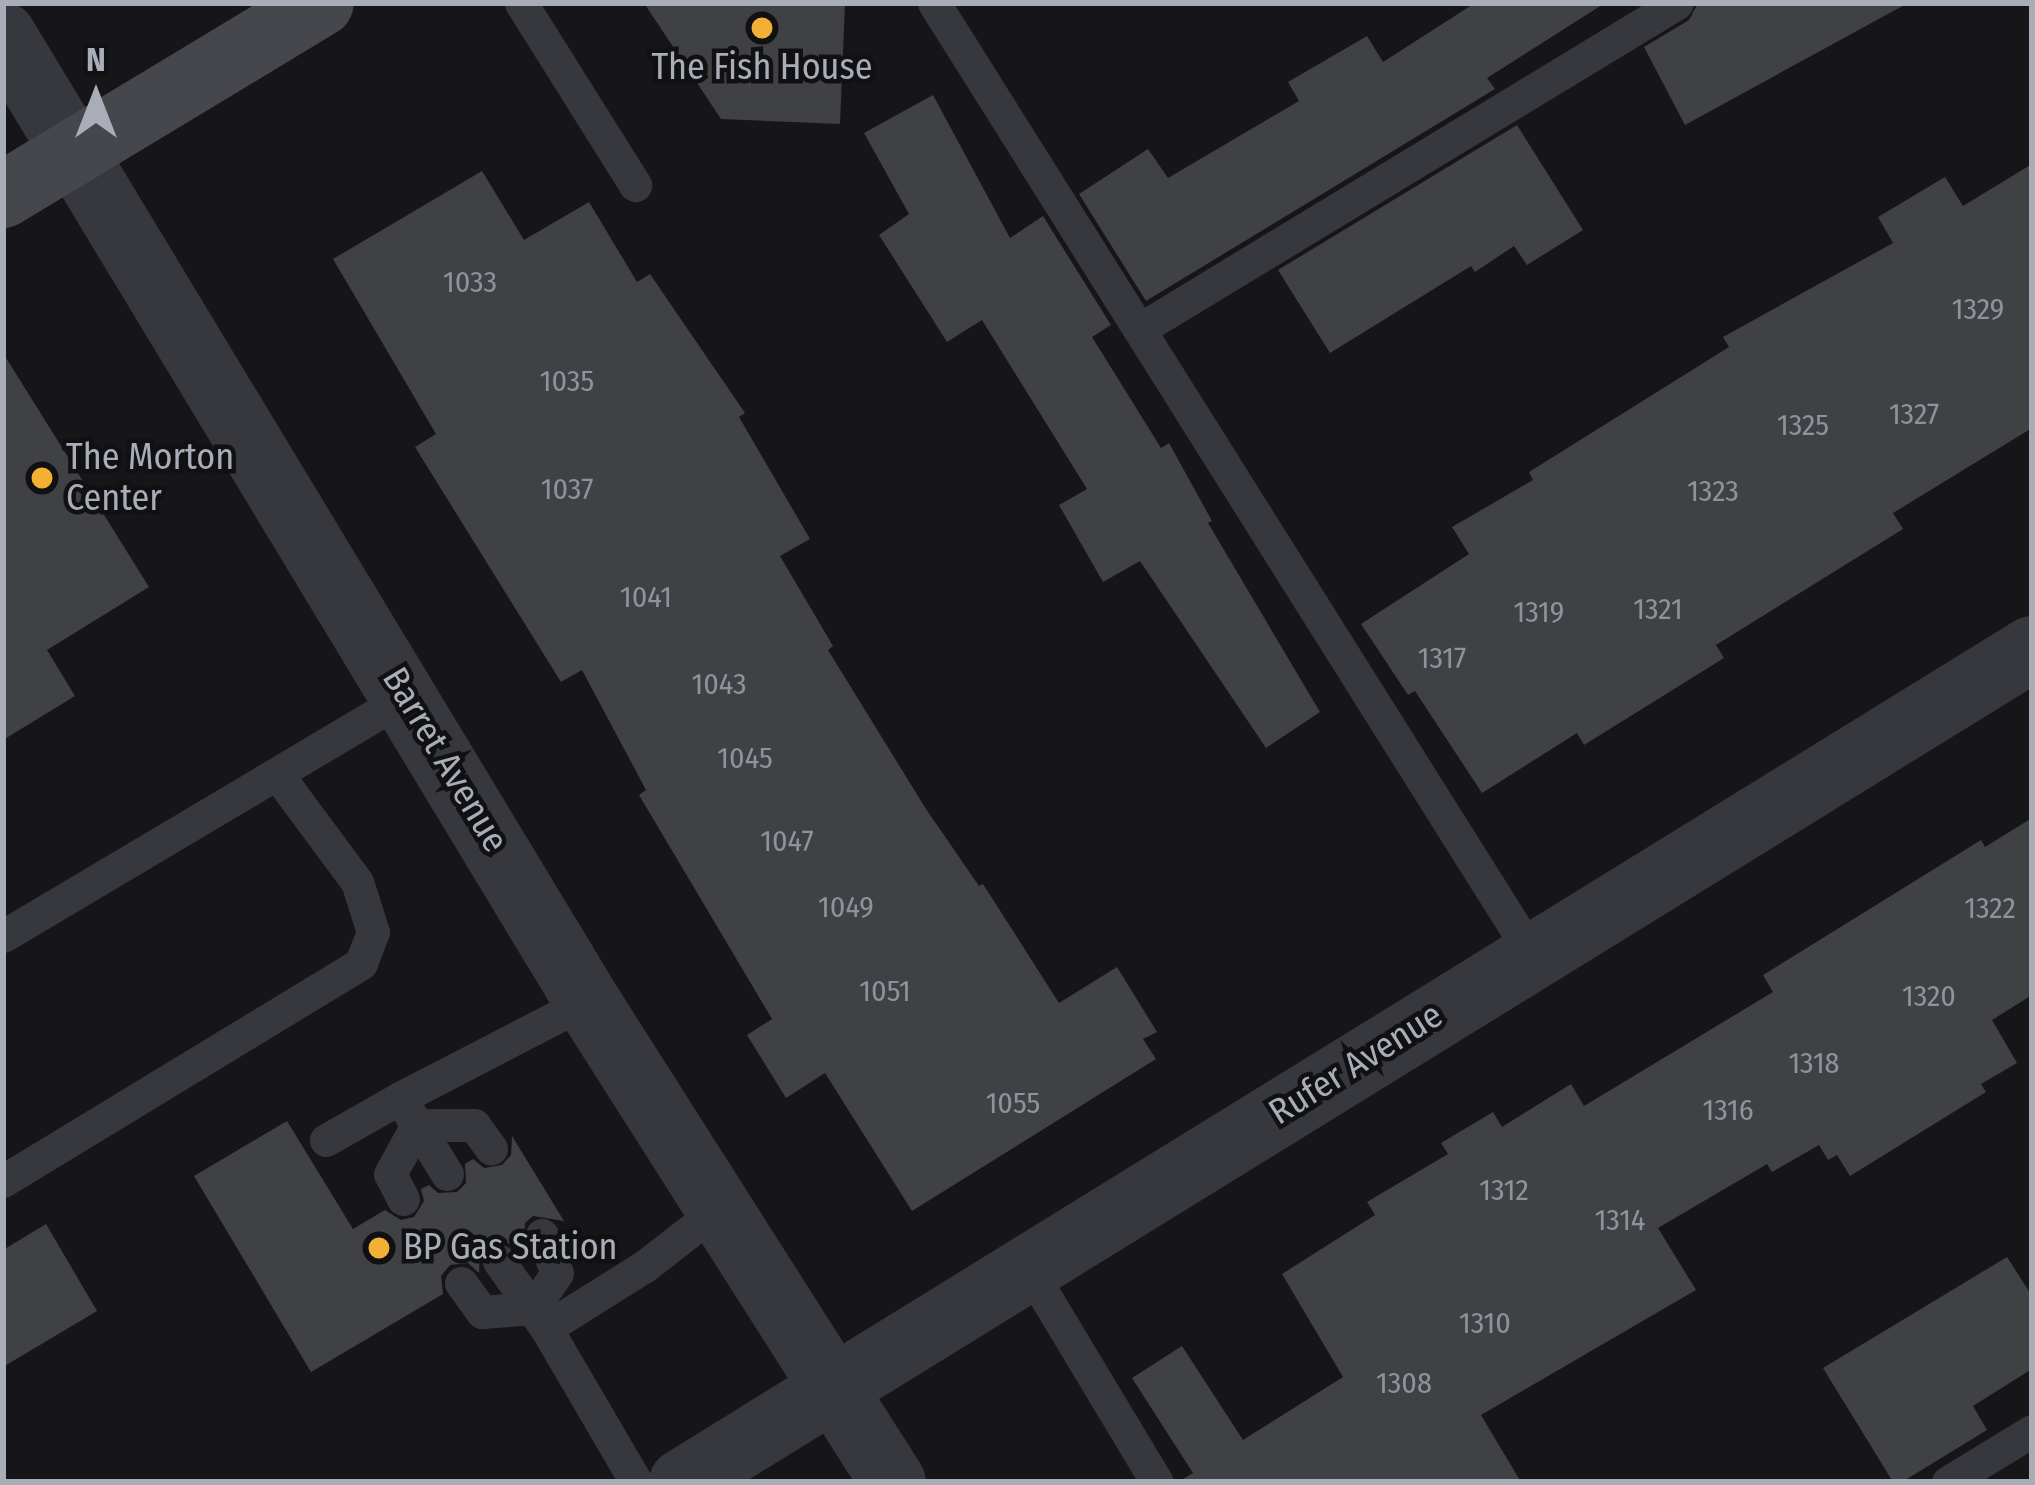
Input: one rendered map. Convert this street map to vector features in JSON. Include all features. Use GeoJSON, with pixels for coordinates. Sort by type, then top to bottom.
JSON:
{"type":"FeatureCollection","features":[{"type":"Feature","properties":{"kind":"main road"},"geometry":{"type":"LineString","coordinates":[[3,195],[321,3]]}},
{"type":"Feature","properties":{"kind":"street","name":"Barret Avenue"},"geometry":{"type":"LineString","coordinates":[[3,35],[407,696],[587,1001],[893,1482]]}},
{"type":"Feature","properties":{"kind":"street","name":"Rufer Avenue"},"geometry":{"type":"LineString","coordinates":[[682,1482],[2032,649]]}},
{"type":"Feature","properties":{"kind":"lane"},"geometry":{"type":"LineString","coordinates":[[521,3],[635,185]]}},
{"type":"Feature","properties":{"kind":"lane"},"geometry":{"type":"LineString","coordinates":[[934,3],[1533,956]]}},
{"type":"Feature","properties":{"kind":"lane"},"geometry":{"type":"LineString","coordinates":[[1140,329],[1677,3]]}},
{"type":"Feature","properties":{"kind":"lane"},"geometry":{"type":"LineString","coordinates":[[3,936],[407,696]]}},
{"type":"Feature","properties":{"kind":"lane"},"geometry":{"type":"LineString","coordinates":[[3,1180],[361,964],[373,932],[357,882],[277,773]]}},
{"type":"Feature","properties":{"kind":"lane"},"geometry":{"type":"LineString","coordinates":[[326,1140],[408,1112],[587,1001]]}},
{"type":"Feature","properties":{"kind":"lane"},"geometry":{"type":"LineString","coordinates":[[408,1112],[475,1125],[491,1148]]}},
{"type":"Feature","properties":{"kind":"lane"},"geometry":{"type":"LineString","coordinates":[[408,1112],[447,1174]]}},
{"type":"Feature","properties":{"kind":"lane"},"geometry":{"type":"LineString","coordinates":[[403,1199],[390,1174],[408,1112]]}},
{"type":"Feature","properties":{"kind":"lane"},"geometry":{"type":"LineString","coordinates":[[461,1283],[482,1312],[540,1318],[645,1266],[717,1210]]}},
{"type":"Feature","properties":{"kind":"lane"},"geometry":{"type":"LineString","coordinates":[[540,1318],[557,1273],[542,1235]]}},
{"type":"Feature","properties":{"kind":"lane"},"geometry":{"type":"LineString","coordinates":[[499,1261],[540,1318],[636,1482]]}},
{"type":"Feature","properties":{"kind":"lane"},"geometry":{"type":"LineString","coordinates":[[1028,1266],[1157,1482]]}},
{"type":"Feature","properties":{"kind":"lane"},"geometry":{"type":"LineString","coordinates":[[1948,1482],[2032,1431]]}},
{"type":"Feature","properties":{"kind":"building"},"geometry":{"type":"Polygon","coordinates":[[[644,3],[845,3],[840,124],[721,119],[644,3]]]}},
{"type":"Feature","properties":{"kind":"building"},"geometry":{"type":"Polygon","coordinates":[[[1475,3],[1605,3],[1487,78],[1495,89],[1146,301],[1079,194],[1148,149],[1168,178],[1299,101],[1288,82],[1367,36],[1383,62],[1475,3]]]}},
{"type":"Feature","properties":{"kind":"building"},"geometry":{"type":"Polygon","coordinates":[[[1698,3],[1908,3],[1685,125],[1644,47],[1689,20],[1698,3]]]}},
{"type":"Feature","properties":{"kind":"building"},"geometry":{"type":"Polygon","coordinates":[[[933,95],[1010,238],[1043,216],[1111,325],[1092,337],[1161,448],[1169,443],[1212,521],[1208,523],[1320,712],[1266,748],[1140,561],[1103,582],[1059,505],[1087,489],[982,320],[947,342],[879,235],[909,214],[864,133],[933,95]]]}},
{"type":"Feature","properties":{"kind":"building"},"geometry":{"type":"Polygon","coordinates":[[[1517,125],[1583,230],[1527,265],[1514,246],[1475,272],[1471,266],[1330,353],[1278,270],[1517,125]]]}},
{"type":"Feature","properties":{"kind":"building"},"geometry":{"type":"Polygon","coordinates":[[[2032,164],[2032,428],[1893,513],[1903,529],[1716,645],[1724,658],[1584,745],[1577,733],[1482,793],[1415,691],[1408,695],[1361,624],[1469,554],[1452,527],[1533,480],[1529,472],[1729,347],[1723,337],[1893,243],[1878,217],[1945,177],[1963,206],[2032,164]]]}},
{"type":"Feature","properties":{"kind":"building"},"geometry":{"type":"Polygon","coordinates":[[[482,171],[524,240],[589,202],[637,282],[650,274],[745,413],[739,417],[810,539],[780,556],[833,646],[828,650],[926,809],[979,886],[983,884],[1059,1003],[1117,967],[1157,1032],[1143,1039],[1156,1059],[912,1211],[825,1073],[786,1098],[747,1035],[772,1019],[639,795],[646,790],[582,670],[561,682],[415,447],[436,434],[333,259],[482,171]]]}},
{"type":"Feature","properties":{"kind":"building","name":"The Morton Center"},"geometry":{"type":"Polygon","coordinates":[[[3,353],[149,587],[47,650],[75,696],[3,740],[3,353]]]}},
{"type":"Feature","properties":{"kind":"building"},"geometry":{"type":"Polygon","coordinates":[[[2032,818],[2032,995],[1992,1020],[2017,1063],[1981,1084],[1986,1092],[1850,1176],[1837,1155],[1828,1160],[1819,1145],[1772,1172],[1767,1164],[1658,1228],[1696,1290],[1481,1415],[1521,1482],[1178,1482],[1193,1473],[1132,1378],[1182,1346],[1243,1440],[1343,1377],[1282,1274],[1375,1215],[1367,1202],[1448,1154],[1441,1143],[1493,1112],[1502,1127],[1571,1084],[1584,1106],[1773,992],[1763,975],[1981,840],[1985,847],[2032,818]]]}},
{"type":"Feature","properties":{"kind":"building","name":"BP Gas Station"},"geometry":{"type":"Polygon","coordinates":[[[287,1121],[353,1229],[385,1210],[401,1220],[414,1217],[424,1201],[421,1189],[429,1185],[438,1193],[457,1192],[466,1183],[465,1164],[473,1159],[484,1168],[502,1165],[511,1155],[512,1136],[564,1221],[533,1216],[525,1223],[524,1246],[517,1250],[507,1242],[488,1243],[480,1253],[479,1273],[468,1263],[450,1265],[441,1276],[443,1294],[311,1372],[194,1176],[287,1121]]]}},
{"type":"Feature","properties":{"kind":"building"},"geometry":{"type":"Polygon","coordinates":[[[46,1224],[97,1311],[3,1367],[3,1250],[46,1224]]]}},
{"type":"Feature","properties":{"kind":"building"},"geometry":{"type":"Polygon","coordinates":[[[2007,1257],[2032,1296],[2032,1369],[1973,1406],[1987,1430],[1902,1482],[1893,1482],[1823,1368],[2007,1257]]]}},
{"type":"Feature","properties":{"kind":"place","name":"The Fish House"},"geometry":{"type":"Point","coordinates":[762,28]}},
{"type":"Feature","properties":{"kind":"place","name":"The Morton Center"},"geometry":{"type":"Point","coordinates":[42,478]}},
{"type":"Feature","properties":{"kind":"place","name":"BP Gas Station"},"geometry":{"type":"Point","coordinates":[379,1248]}}]}
